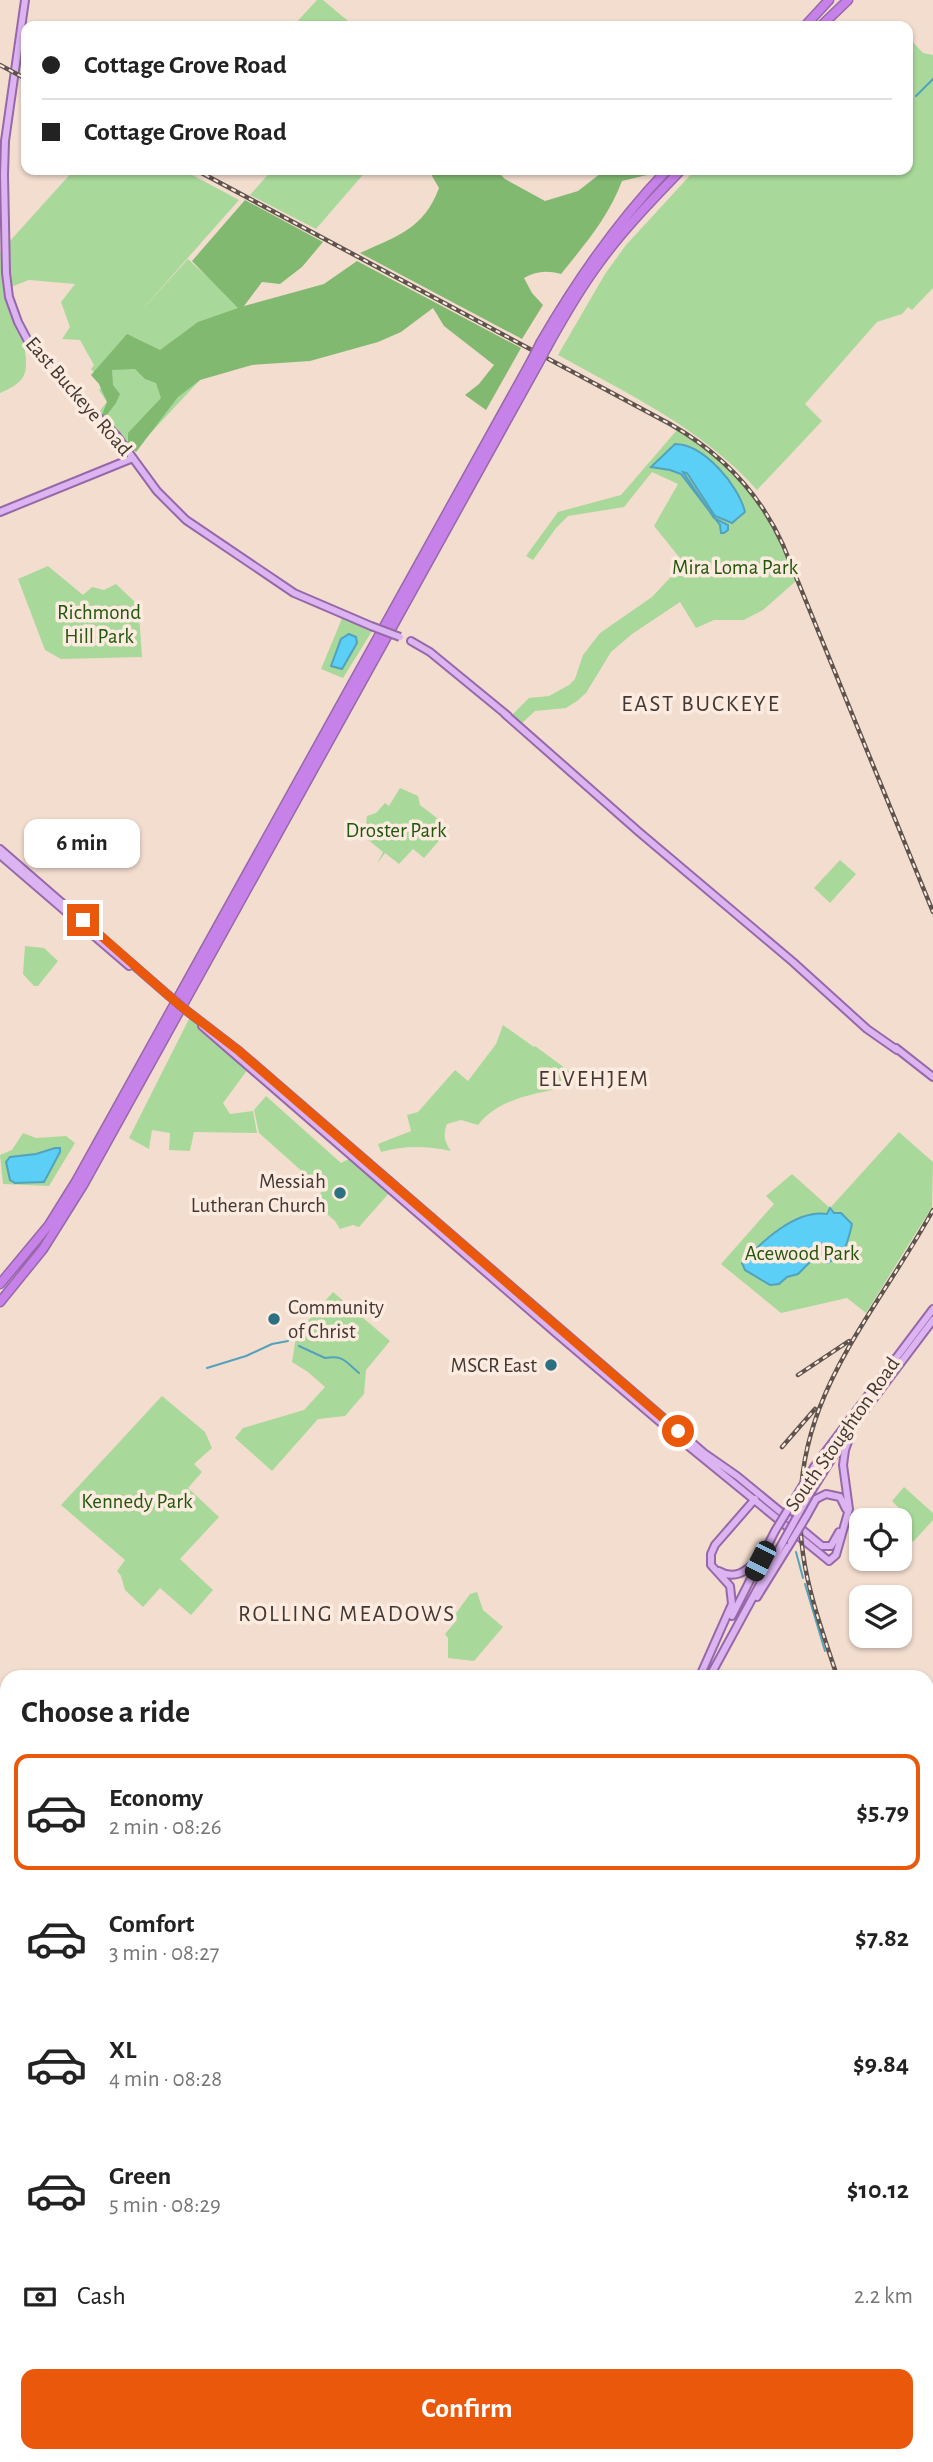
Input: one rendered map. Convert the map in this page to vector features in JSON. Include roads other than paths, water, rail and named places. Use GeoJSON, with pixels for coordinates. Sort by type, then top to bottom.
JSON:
{"type":"FeatureCollection","features":[{"type":"Feature","properties":{"kind":"highway"},"geometry":{"type":"LineString","coordinates":[[810,21],[829,0]]}},
{"type":"Feature","properties":{"kind":"highway"},"geometry":{"type":"LineString","coordinates":[[825,21],[846,0]]}},
{"type":"Feature","properties":{"kind":"highway"},"geometry":{"type":"LineString","coordinates":[[0,1302],[43,1249],[83,1185],[544,344],[598,252],[626,215],[662,175]]}},
{"type":"Feature","properties":{"kind":"highway"},"geometry":{"type":"LineString","coordinates":[[544,344],[608,251],[676,175]]}},
{"type":"Feature","properties":{"kind":"highway"},"geometry":{"type":"LineString","coordinates":[[0,1284],[49,1225],[77,1180],[535,361]]}},
{"type":"Feature","properties":{"kind":"main road","name":"East Buckeye Road"},"geometry":{"type":"LineString","coordinates":[[22,21],[25,0]]}},
{"type":"Feature","properties":{"kind":"main road","name":"East Buckeye Road"},"geometry":{"type":"LineString","coordinates":[[21,28],[5,141],[6,273],[9,297],[18,322],[38,356],[102,419],[171,507],[206,535],[294,593],[400,636],[438,655],[641,829],[664,853],[810,979],[933,1077]]}},
{"type":"Feature","properties":{"kind":"main road"},"geometry":{"type":"LineString","coordinates":[[0,512],[134,458]]}},
{"type":"Feature","properties":{"kind":"main road"},"geometry":{"type":"LineString","coordinates":[[0,849],[162,990]]}},
{"type":"Feature","properties":{"kind":"main road"},"geometry":{"type":"LineString","coordinates":[[0,855],[115,955],[169,995],[211,1035],[547,1326],[757,1499],[822,1546],[831,1546],[839,1532]]}},
{"type":"Feature","properties":{"kind":"main road","name":"South Stoughton Road"},"geometry":{"type":"LineString","coordinates":[[703,1670],[775,1531],[814,1467],[933,1309]]}},
{"type":"Feature","properties":{"kind":"main road","name":"South Stoughton Road"},"geometry":{"type":"LineString","coordinates":[[713,1670],[787,1542],[809,1495],[839,1446],[933,1320]]}},
{"type":"Feature","properties":{"kind":"main road"},"geometry":{"type":"LineString","coordinates":[[829,1561],[836,1555],[849,1509],[843,1469],[845,1450],[849,1436],[864,1411]]}},
{"type":"Feature","properties":{"kind":"main road"},"geometry":{"type":"LineString","coordinates":[[787,1542],[818,1497],[828,1493],[837,1495],[846,1508],[829,1561]]}},
{"type":"Feature","properties":{"kind":"main road"},"geometry":{"type":"LineString","coordinates":[[757,1499],[829,1561]]}},
{"type":"Feature","properties":{"kind":"main road"},"geometry":{"type":"LineString","coordinates":[[757,1499],[714,1552],[713,1560],[717,1569],[728,1575],[739,1574],[753,1564],[768,1544]]}},
{"type":"Feature","properties":{"kind":"main road"},"geometry":{"type":"LineString","coordinates":[[703,1670],[729,1616],[733,1597],[727,1582],[712,1568],[711,1551],[757,1499]]}},
{"type":"Feature","properties":{"kind":"main road"},"geometry":{"type":"LineString","coordinates":[[744,1516],[757,1506],[765,1508]]}},
{"type":"Feature","properties":{"kind":"water"},"geometry":{"type":"Polygon","coordinates":[[[675,444],[697,451],[719,468],[736,490],[745,512],[732,523],[715,516],[687,473],[683,472],[709,511],[681,474],[651,467],[675,444]]]}},
{"type":"Feature","properties":{"kind":"water"},"geometry":{"type":"Polygon","coordinates":[[[715,519],[728,525],[728,530],[721,533],[720,525],[715,519]]]}},
{"type":"Feature","properties":{"kind":"water"},"geometry":{"type":"Polygon","coordinates":[[[349,634],[356,637],[357,643],[342,669],[331,666],[341,639],[349,634]]]}},
{"type":"Feature","properties":{"kind":"water"},"geometry":{"type":"Polygon","coordinates":[[[60,1148],[60,1152],[44,1182],[15,1183],[10,1180],[6,1162],[10,1157],[36,1154],[60,1148]]]}},
{"type":"Feature","properties":{"kind":"water"},"geometry":{"type":"Polygon","coordinates":[[[830,1208],[834,1213],[841,1213],[852,1224],[845,1248],[833,1260],[827,1263],[814,1258],[798,1274],[787,1277],[779,1284],[770,1285],[745,1270],[742,1263],[780,1229],[803,1217],[827,1214],[830,1208]]]}},
{"type":"Feature","properties":{"kind":"waterway"},"geometry":{"type":"LineString","coordinates":[[916,96],[933,79]]}},
{"type":"Feature","properties":{"kind":"waterway"},"geometry":{"type":"LineString","coordinates":[[207,1368],[246,1356],[272,1344],[288,1341]]}},
{"type":"Feature","properties":{"kind":"waterway"},"geometry":{"type":"LineString","coordinates":[[299,1346],[325,1358],[340,1358],[359,1373]]}},
{"type":"Feature","properties":{"kind":"waterway"},"geometry":{"type":"LineString","coordinates":[[796,1552],[803,1578]]}},
{"type":"Feature","properties":{"kind":"waterway"},"geometry":{"type":"LineString","coordinates":[[805,1584],[825,1651]]}},
{"type":"Feature","properties":{"kind":"railway"},"geometry":{"type":"LineString","coordinates":[[0,65],[21,76]]}},
{"type":"Feature","properties":{"kind":"railway"},"geometry":{"type":"LineString","coordinates":[[205,175],[670,424],[706,448],[737,476],[762,508],[783,545],[933,912]]}},
{"type":"Feature","properties":{"kind":"railway"},"geometry":{"type":"LineString","coordinates":[[835,1670],[813,1601],[803,1554],[800,1502],[806,1455],[818,1411],[836,1371],[933,1210]]}},
{"type":"Feature","properties":{"kind":"railway"},"geometry":{"type":"LineString","coordinates":[[798,1375],[849,1341]]}},
{"type":"Feature","properties":{"kind":"railway"},"geometry":{"type":"LineString","coordinates":[[782,1447],[815,1409]]}},
{"type":"Feature","properties":{"kind":"place","name":"Messiah Lutheran Church"},"geometry":{"type":"Point","coordinates":[340,1193]}},
{"type":"Feature","properties":{"kind":"place","name":"Community of Christ"},"geometry":{"type":"Point","coordinates":[274,1319]}},
{"type":"Feature","properties":{"kind":"place","name":"MSCR East"},"geometry":{"type":"Point","coordinates":[551,1365]}},
{"type":"Feature","properties":{"kind":"district","name":"EAST BUCKEYE"},"geometry":{"type":"Point","coordinates":[701,703]}},
{"type":"Feature","properties":{"kind":"district","name":"ELVEHJEM"},"geometry":{"type":"Point","coordinates":[594,1078]}},
{"type":"Feature","properties":{"kind":"district","name":"ROLLING MEADOWS"},"geometry":{"type":"Point","coordinates":[347,1613]}},
{"type":"Feature","properties":{"kind":"park label","name":"Mira Loma Park"},"geometry":{"type":"Point","coordinates":[735,567]}},
{"type":"Feature","properties":{"kind":"park label","name":"Richmond Hill Park"},"geometry":{"type":"Point","coordinates":[99,624]}},
{"type":"Feature","properties":{"kind":"park label","name":"Droster Park"},"geometry":{"type":"Point","coordinates":[396,830]}},
{"type":"Feature","properties":{"kind":"park label","name":"Acewood Park"},"geometry":{"type":"Point","coordinates":[802,1253]}},
{"type":"Feature","properties":{"kind":"park label","name":"Kennedy Park"},"geometry":{"type":"Point","coordinates":[137,1501]}}]}
